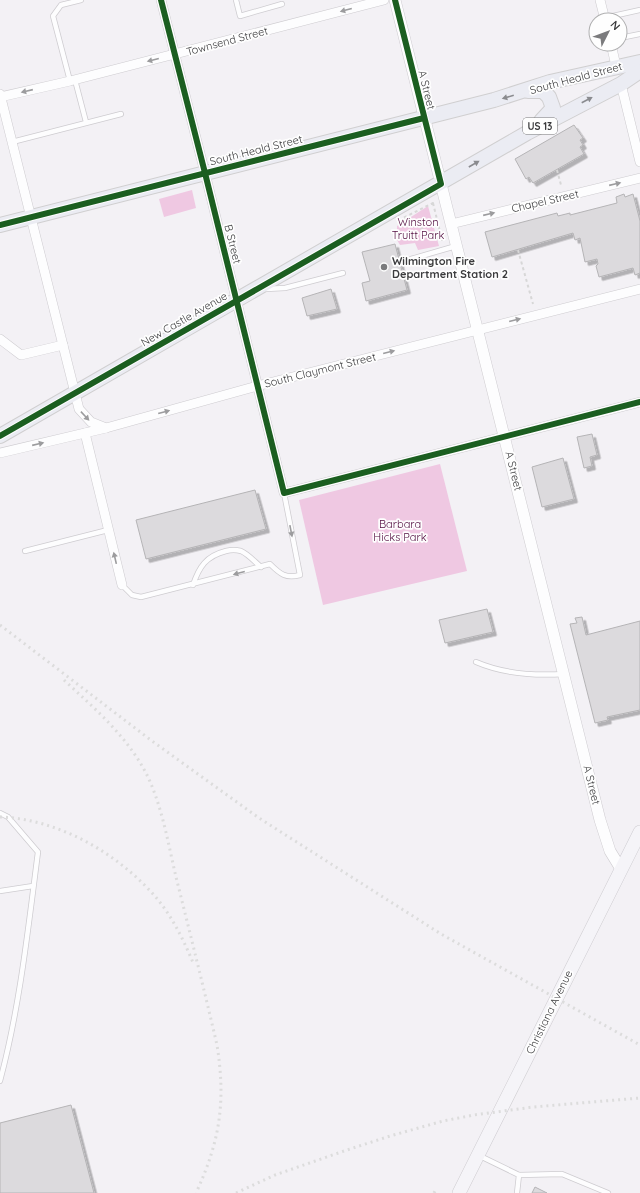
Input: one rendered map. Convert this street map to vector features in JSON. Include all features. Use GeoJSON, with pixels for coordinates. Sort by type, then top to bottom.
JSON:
{"type":"FeatureCollection","features":[{"type":"Feature","properties":{"kind":"main road","name":"South Heald Street"},"geometry":{"type":"LineString","coordinates":[[0,225],[424,118],[526,91],[550,82],[616,66],[640,62]]}},
{"type":"Feature","properties":{"kind":"main road","name":"New Castle Avenue"},"geometry":{"type":"LineString","coordinates":[[0,436],[527,133],[621,84],[640,71]]}},
{"type":"Feature","properties":{"kind":"main road"},"geometry":{"type":"LineString","coordinates":[[526,91],[543,91],[549,97],[553,108],[550,113],[527,133]]}},
{"type":"Feature","properties":{"kind":"main road","name":"Christiana Avenue"},"geometry":{"type":"LineString","coordinates":[[459,1193],[640,832]]}},
{"type":"Feature","properties":{"kind":"street","name":"B Street"},"geometry":{"type":"LineString","coordinates":[[160,0],[237,300],[284,493]]}},
{"type":"Feature","properties":{"kind":"street","name":"Townsend Street"},"geometry":{"type":"LineString","coordinates":[[0,96],[72,80],[384,0]]}},
{"type":"Feature","properties":{"kind":"street","name":"A Street"},"geometry":{"type":"LineString","coordinates":[[395,0],[600,820],[610,850],[621,869]]}},
{"type":"Feature","properties":{"kind":"street"},"geometry":{"type":"LineString","coordinates":[[600,0],[603,12]]}},
{"type":"Feature","properties":{"kind":"street"},"geometry":{"type":"LineString","coordinates":[[613,52],[616,66]]}},
{"type":"Feature","properties":{"kind":"street"},"geometry":{"type":"LineString","coordinates":[[621,84],[640,162]]}},
{"type":"Feature","properties":{"kind":"street"},"geometry":{"type":"LineString","coordinates":[[0,96],[75,394],[82,414],[91,422],[106,428]]}},
{"type":"Feature","properties":{"kind":"street","name":"Chapel Street"},"geometry":{"type":"LineString","coordinates":[[451,224],[640,178]]}},
{"type":"Feature","properties":{"kind":"street","name":"South Claymont Street"},"geometry":{"type":"LineString","coordinates":[[0,453],[106,428],[257,386],[640,289]]}},
{"type":"Feature","properties":{"kind":"street"},"geometry":{"type":"LineString","coordinates":[[0,339],[21,355],[63,345]]}},
{"type":"Feature","properties":{"kind":"street"},"geometry":{"type":"LineString","coordinates":[[284,493],[640,402]]}},
{"type":"Feature","properties":{"kind":"street"},"geometry":{"type":"LineString","coordinates":[[85,433],[122,585]]}},
{"type":"Feature","properties":{"kind":"lane"},"geometry":{"type":"LineString","coordinates":[[81,0],[60,5],[53,16],[86,122]]}},
{"type":"Feature","properties":{"kind":"lane"},"geometry":{"type":"LineString","coordinates":[[236,0],[240,16],[282,4]]}},
{"type":"Feature","properties":{"kind":"lane"},"geometry":{"type":"LineString","coordinates":[[628,13],[640,10]]}},
{"type":"Feature","properties":{"kind":"lane"},"geometry":{"type":"LineString","coordinates":[[628,36],[640,34]]}},
{"type":"Feature","properties":{"kind":"lane"},"geometry":{"type":"LineString","coordinates":[[12,142],[121,114]]}},
{"type":"Feature","properties":{"kind":"lane"},"geometry":{"type":"LineString","coordinates":[[411,259],[456,246]]}},
{"type":"Feature","properties":{"kind":"lane"},"geometry":{"type":"LineString","coordinates":[[256,289],[285,288],[343,273]]}},
{"type":"Feature","properties":{"kind":"lane"},"geometry":{"type":"LineString","coordinates":[[122,585],[132,595],[141,597],[193,585],[270,564],[281,575],[291,578],[300,575],[284,493]]}},
{"type":"Feature","properties":{"kind":"lane"},"geometry":{"type":"LineString","coordinates":[[25,551],[108,530]]}},
{"type":"Feature","properties":{"kind":"lane"},"geometry":{"type":"LineString","coordinates":[[193,585],[198,572],[205,561],[215,554],[230,550],[241,552],[261,567]]}},
{"type":"Feature","properties":{"kind":"lane"},"geometry":{"type":"LineString","coordinates":[[476,662],[488,667],[515,674],[564,674]]}},
{"type":"Feature","properties":{"kind":"lane"},"geometry":{"type":"LineString","coordinates":[[0,813],[8,817],[38,852],[24,966],[10,1046],[0,1082]]}},
{"type":"Feature","properties":{"kind":"lane"},"geometry":{"type":"LineString","coordinates":[[0,891],[33,886]]}},
{"type":"Feature","properties":{"kind":"lane"},"geometry":{"type":"LineString","coordinates":[[478,1155],[519,1175],[562,1174],[608,1193]]}},
{"type":"Feature","properties":{"kind":"lane"},"geometry":{"type":"LineString","coordinates":[[517,1193],[519,1175]]}},
{"type":"Feature","properties":{"kind":"path"},"geometry":{"type":"LineString","coordinates":[[557,170],[561,185]]}},
{"type":"Feature","properties":{"kind":"path"},"geometry":{"type":"LineString","coordinates":[[433,203],[442,240],[410,222],[403,218],[433,203]]}},
{"type":"Feature","properties":{"kind":"path"},"geometry":{"type":"LineString","coordinates":[[518,250],[533,304]]}},
{"type":"Feature","properties":{"kind":"green space"},"geometry":{"type":"Polygon","coordinates":[[[192,190],[196,208],[164,217],[159,199],[192,190]]]}},
{"type":"Feature","properties":{"kind":"green space","name":"Winston Truitt Park"},"geometry":{"type":"Polygon","coordinates":[[[428,206],[439,246],[418,250],[415,243],[400,245],[397,240],[397,226],[428,206]]]}},
{"type":"Feature","properties":{"kind":"green space","name":"Barbara Hicks Park"},"geometry":{"type":"Polygon","coordinates":[[[440,464],[467,571],[323,605],[299,500],[440,464]]]}},
{"type":"Feature","properties":{"kind":"building"},"geometry":{"type":"Polygon","coordinates":[[[574,125],[583,138],[580,140],[583,145],[580,147],[584,154],[533,183],[529,177],[526,179],[515,159],[574,125]]]}},
{"type":"Feature","properties":{"kind":"building"},"geometry":{"type":"Polygon","coordinates":[[[624,194],[625,197],[633,194],[640,221],[640,273],[635,275],[633,268],[599,277],[596,266],[598,264],[597,259],[585,262],[580,238],[575,240],[573,233],[492,257],[485,232],[557,213],[558,216],[570,213],[570,215],[617,203],[616,197],[624,194]]]}},
{"type":"Feature","properties":{"kind":"building","name":"Wilmington Fire Department Station 2"},"geometry":{"type":"Polygon","coordinates":[[[395,244],[407,290],[366,301],[362,283],[370,281],[362,252],[395,244]]]}},
{"type":"Feature","properties":{"kind":"building"},"geometry":{"type":"Polygon","coordinates":[[[331,289],[337,309],[307,316],[302,298],[331,289]]]}},
{"type":"Feature","properties":{"kind":"building"},"geometry":{"type":"Polygon","coordinates":[[[592,434],[597,455],[590,457],[592,466],[584,468],[577,437],[592,434]]]}},
{"type":"Feature","properties":{"kind":"building"},"geometry":{"type":"Polygon","coordinates":[[[563,458],[574,499],[542,507],[532,467],[563,458]]]}},
{"type":"Feature","properties":{"kind":"building"},"geometry":{"type":"Polygon","coordinates":[[[255,490],[266,529],[146,559],[136,520],[255,490]]]}},
{"type":"Feature","properties":{"kind":"building"},"geometry":{"type":"Polygon","coordinates":[[[487,609],[493,632],[445,643],[439,620],[487,609]]]}},
{"type":"Feature","properties":{"kind":"building"},"geometry":{"type":"Polygon","coordinates":[[[582,617],[586,635],[640,621],[640,710],[607,717],[608,720],[595,723],[570,624],[577,623],[575,618],[582,617]]]}},
{"type":"Feature","properties":{"kind":"building"},"geometry":{"type":"Polygon","coordinates":[[[71,1105],[94,1193],[0,1193],[0,1123],[71,1105]]]}},
{"type":"Feature","properties":{"kind":"building"},"geometry":{"type":"Polygon","coordinates":[[[535,1187],[547,1193],[532,1193],[535,1187]]]}},
{"type":"Feature","properties":{"kind":"railway"},"geometry":{"type":"LineString","coordinates":[[0,625],[152,741],[259,818],[441,934],[640,1045]]}},
{"type":"Feature","properties":{"kind":"railway"},"geometry":{"type":"LineString","coordinates":[[64,680],[109,723],[138,759],[152,785],[164,824],[217,1045],[220,1066],[221,1103],[216,1138],[211,1156],[196,1193]]}},
{"type":"Feature","properties":{"kind":"railway"},"geometry":{"type":"LineString","coordinates":[[0,817],[22,819],[45,824],[67,832],[88,842],[127,869],[144,884],[170,916],[194,965]]}},
{"type":"Feature","properties":{"kind":"railway"},"geometry":{"type":"LineString","coordinates":[[236,1193],[275,1175],[390,1136],[443,1121],[533,1107],[640,1098]]}},
{"type":"Feature","properties":{"kind":"railway"},"geometry":{"type":"LineString","coordinates":[[434,1193],[436,1189]]}},
{"type":"Feature","properties":{"kind":"cycle path"},"geometry":{"type":"LineString","coordinates":[[161,0],[284,493],[640,402]]}},
{"type":"Feature","properties":{"kind":"cycle path"},"geometry":{"type":"LineString","coordinates":[[0,436],[441,184],[395,0]]}},
{"type":"Feature","properties":{"kind":"cycle path"},"geometry":{"type":"LineString","coordinates":[[0,225],[424,118]]}},
{"type":"Feature","properties":{"kind":"place","name":"Wilmington Fire Department Station 2"},"geometry":{"type":"Point","coordinates":[384,267]}}]}
